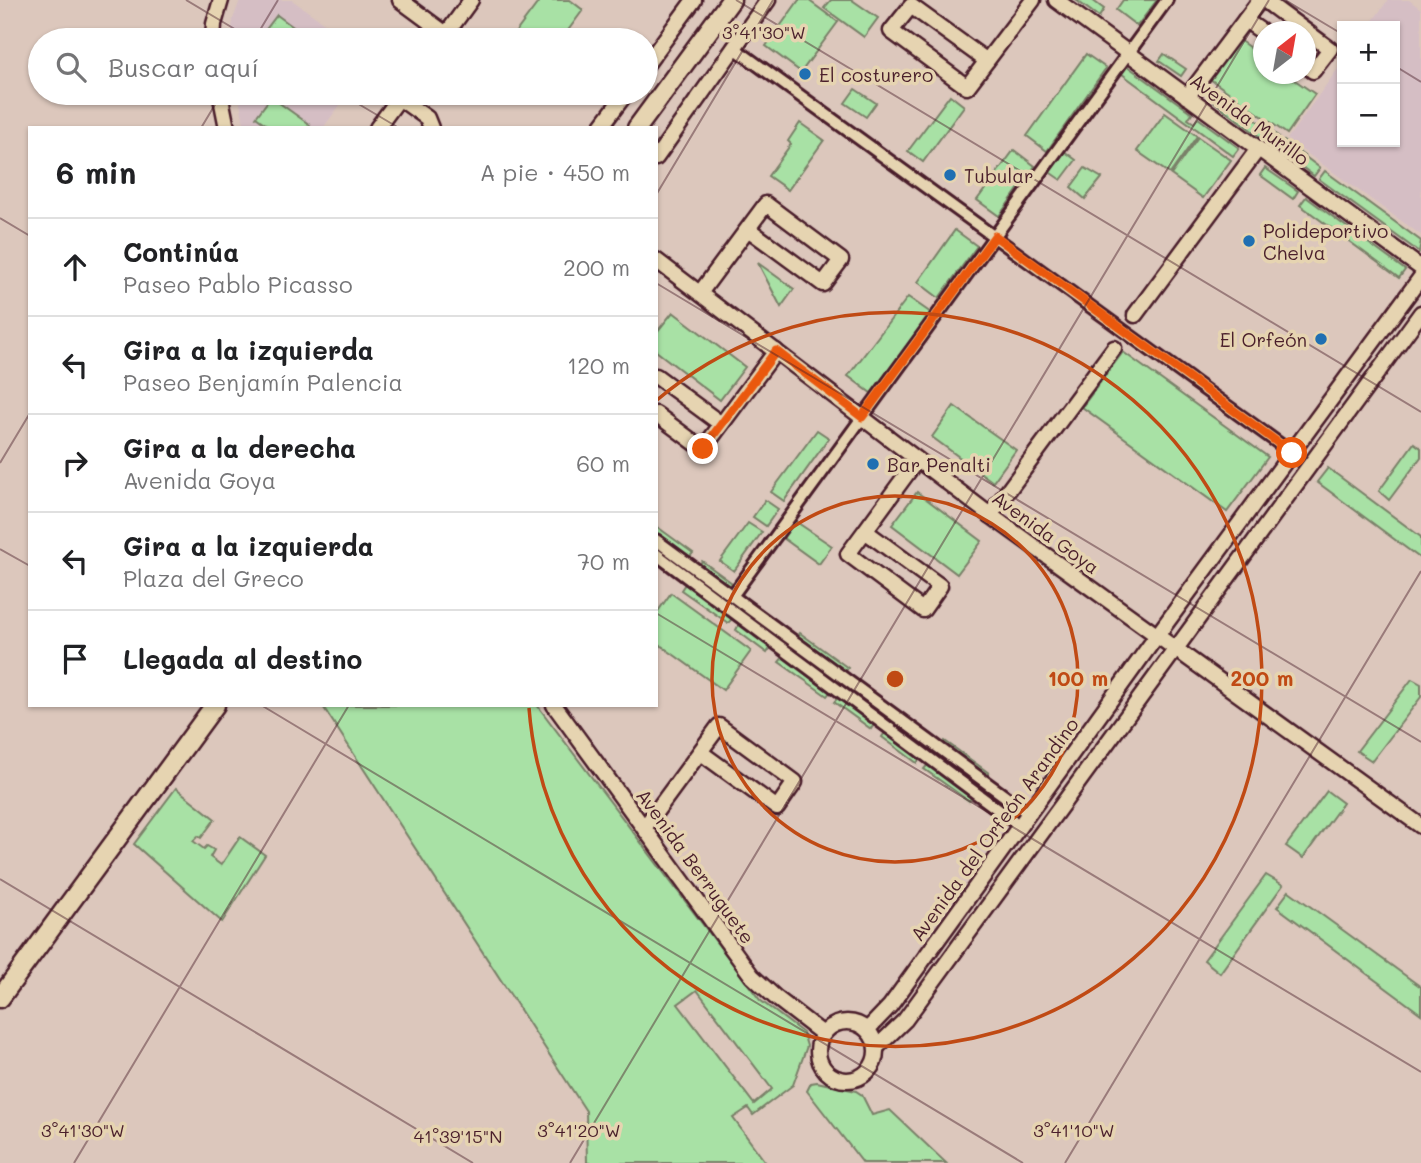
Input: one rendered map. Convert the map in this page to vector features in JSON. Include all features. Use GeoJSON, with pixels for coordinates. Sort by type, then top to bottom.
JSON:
{"type":"FeatureCollection","features":[{"type":"Feature","properties":{"kind":"street"},"geometry":{"type":"LineString","coordinates":[[214,28],[221,0]]}},
{"type":"Feature","properties":{"kind":"street"},"geometry":{"type":"LineString","coordinates":[[400,0],[433,28]]}},
{"type":"Feature","properties":{"kind":"street"},"geometry":{"type":"LineString","coordinates":[[451,28],[471,0]]}},
{"type":"Feature","properties":{"kind":"street"},"geometry":{"type":"LineString","coordinates":[[658,49],[694,0]]}},
{"type":"Feature","properties":{"kind":"street"},"geometry":{"type":"LineString","coordinates":[[658,99],[731,0]]}},
{"type":"Feature","properties":{"kind":"street"},"geometry":{"type":"LineString","coordinates":[[658,155],[768,0]]}},
{"type":"Feature","properties":{"kind":"street"},"geometry":{"type":"LineString","coordinates":[[987,61],[911,6],[891,31],[967,87],[987,61],[1032,0]]}},
{"type":"Feature","properties":{"kind":"street","name":"Avenida Murillo"},"geometry":{"type":"LineString","coordinates":[[1056,0],[1421,268]]}},
{"type":"Feature","properties":{"kind":"street"},"geometry":{"type":"LineString","coordinates":[[735,603],[862,417],[1167,0]]}},
{"type":"Feature","properties":{"kind":"street"},"geometry":{"type":"LineString","coordinates":[[1188,97],[1262,0],[1291,21]]}},
{"type":"Feature","properties":{"kind":"street"},"geometry":{"type":"LineString","coordinates":[[1245,20],[1253,25]]}},
{"type":"Feature","properties":{"kind":"street"},"geometry":{"type":"LineString","coordinates":[[1316,39],[1330,49],[1316,67]]}},
{"type":"Feature","properties":{"kind":"street"},"geometry":{"type":"LineString","coordinates":[[733,47],[1292,453]]}},
{"type":"Feature","properties":{"kind":"street"},"geometry":{"type":"LineString","coordinates":[[222,105],[227,126]]}},
{"type":"Feature","properties":{"kind":"street"},"geometry":{"type":"LineString","coordinates":[[378,126],[394,105]]}},
{"type":"Feature","properties":{"kind":"street"},"geometry":{"type":"LineString","coordinates":[[412,105],[427,118],[430,126]]}},
{"type":"Feature","properties":{"kind":"street"},"geometry":{"type":"LineString","coordinates":[[601,126],[617,105]]}},
{"type":"Feature","properties":{"kind":"street"},"geometry":{"type":"LineString","coordinates":[[638,126],[654,105]]}},
{"type":"Feature","properties":{"kind":"street"},"geometry":{"type":"LineString","coordinates":[[1135,315],[1258,149]]}},
{"type":"Feature","properties":{"kind":"street"},"geometry":{"type":"LineString","coordinates":[[700,293],[766,204],[841,260],[823,284],[748,229]]}},
{"type":"Feature","properties":{"kind":"street","name":"Avenida Goya"},"geometry":{"type":"LineString","coordinates":[[658,262],[990,515],[1421,826]]}},
{"type":"Feature","properties":{"kind":"street","name":"Avenida del Orfeón Arandino"},"geometry":{"type":"LineString","coordinates":[[868,1029],[890,1006],[1421,276]]}},
{"type":"Feature","properties":{"kind":"street"},"geometry":{"type":"LineString","coordinates":[[877,1047],[905,1020],[1421,313]]}},
{"type":"Feature","properties":{"kind":"street"},"geometry":{"type":"LineString","coordinates":[[990,515],[1114,348]]}},
{"type":"Feature","properties":{"kind":"street"},"geometry":{"type":"LineString","coordinates":[[658,415],[703,449],[776,351]]}},
{"type":"Feature","properties":{"kind":"street"},"geometry":{"type":"LineString","coordinates":[[658,377],[721,424]]}},
{"type":"Feature","properties":{"kind":"street"},"geometry":{"type":"LineString","coordinates":[[865,531],[940,586],[923,610],[848,554],[917,460]]}},
{"type":"Feature","properties":{"kind":"street"},"geometry":{"type":"LineString","coordinates":[[658,542],[687,570]]}},
{"type":"Feature","properties":{"kind":"street"},"geometry":{"type":"LineString","coordinates":[[658,555],[687,570],[735,603],[785,642],[838,690],[981,797],[1024,820]]}},
{"type":"Feature","properties":{"kind":"street"},"geometry":{"type":"LineString","coordinates":[[785,642],[845,680],[989,785],[1024,820]]}},
{"type":"Feature","properties":{"kind":"street"},"geometry":{"type":"LineString","coordinates":[[838,690],[845,680]]}},
{"type":"Feature","properties":{"kind":"street"},"geometry":{"type":"LineString","coordinates":[[0,998],[214,707]]}},
{"type":"Feature","properties":{"kind":"street","name":"Avenida Berruguete"},"geometry":{"type":"LineString","coordinates":[[555,707],[752,976],[823,1034]]}},
{"type":"Feature","properties":{"kind":"street"},"geometry":{"type":"LineString","coordinates":[[883,723],[890,712]]}},
{"type":"Feature","properties":{"kind":"street"},"geometry":{"type":"LineString","coordinates":[[644,828],[719,726],[795,782],[777,808],[700,752]]}},
{"type":"Feature","properties":{"kind":"street"},"geometry":{"type":"LineString","coordinates":[[928,757],[936,746]]}},
{"type":"Feature","properties":{"kind":"street"},"geometry":{"type":"LineString","coordinates":[[981,797],[989,785]]}},
{"type":"Feature","properties":{"kind":"street"},"geometry":{"type":"LineString","coordinates":[[857,1023],[868,1029],[877,1047],[876,1060],[870,1071],[860,1078],[844,1081],[830,1075],[820,1063],[818,1048],[823,1034],[832,1025],[857,1023]]}},
{"type":"Feature","properties":{"kind":"shaded area"},"geometry":{"type":"Polygon","coordinates":[[[240,0],[292,0],[331,28],[232,28],[240,0]]]}},
{"type":"Feature","properties":{"kind":"shaded area"},"geometry":{"type":"Polygon","coordinates":[[[1388,0],[1409,0],[1421,9],[1421,235],[1287,139],[1337,70],[1337,147],[1400,147],[1400,21],[1373,21],[1388,0]]]}},
{"type":"Feature","properties":{"kind":"shaded area"},"geometry":{"type":"Polygon","coordinates":[[[240,105],[340,105],[324,126],[245,126],[240,105]]]}},
{"type":"Feature","properties":{"kind":"green space"},"geometry":{"type":"Polygon","coordinates":[[[540,0],[570,0],[583,10],[570,28],[519,28],[540,0]]]}},
{"type":"Feature","properties":{"kind":"green space"},"geometry":{"type":"Polygon","coordinates":[[[799,0],[808,0],[838,22],[801,72],[766,46],[799,0]]]}},
{"type":"Feature","properties":{"kind":"green space"},"geometry":{"type":"Polygon","coordinates":[[[831,0],[852,0],[878,18],[864,37],[824,8],[831,0]]]}},
{"type":"Feature","properties":{"kind":"green space"},"geometry":{"type":"Polygon","coordinates":[[[1076,0],[1092,0],[1104,9],[1099,17],[1076,0]]]}},
{"type":"Feature","properties":{"kind":"green space"},"geometry":{"type":"Polygon","coordinates":[[[1123,0],[1157,0],[1137,26],[1116,10],[1123,0]]]}},
{"type":"Feature","properties":{"kind":"green space"},"geometry":{"type":"Polygon","coordinates":[[[277,15],[295,28],[267,28],[277,15]]]}},
{"type":"Feature","properties":{"kind":"green space"},"geometry":{"type":"Polygon","coordinates":[[[1239,40],[1253,50],[1253,84],[1300,84],[1315,94],[1287,134],[1210,79],[1239,40]]]}},
{"type":"Feature","properties":{"kind":"green space"},"geometry":{"type":"Polygon","coordinates":[[[1086,54],[1106,68],[1047,151],[1027,136],[1086,54]]]}},
{"type":"Feature","properties":{"kind":"green space"},"geometry":{"type":"Polygon","coordinates":[[[1164,54],[1186,69],[1181,76],[1159,61],[1164,54]]]}},
{"type":"Feature","properties":{"kind":"green space"},"geometry":{"type":"Polygon","coordinates":[[[1123,63],[1192,113],[1188,119],[1194,123],[1198,118],[1239,148],[1233,156],[1118,71],[1123,63]]]}},
{"type":"Feature","properties":{"kind":"green space"},"geometry":{"type":"Polygon","coordinates":[[[855,89],[876,103],[866,117],[845,103],[855,89]]]}},
{"type":"Feature","properties":{"kind":"green space"},"geometry":{"type":"Polygon","coordinates":[[[1214,89],[1279,137],[1272,146],[1208,97],[1214,89]]]}},
{"type":"Feature","properties":{"kind":"green space"},"geometry":{"type":"Polygon","coordinates":[[[950,95],[964,106],[923,162],[908,151],[950,95]]]}},
{"type":"Feature","properties":{"kind":"green space"},"geometry":{"type":"Polygon","coordinates":[[[265,105],[282,105],[310,125],[268,126],[256,117],[265,105]]]}},
{"type":"Feature","properties":{"kind":"green space"},"geometry":{"type":"Polygon","coordinates":[[[1165,113],[1197,136],[1170,174],[1137,151],[1165,113]]]}},
{"type":"Feature","properties":{"kind":"green space"},"geometry":{"type":"Polygon","coordinates":[[[800,123],[824,140],[788,190],[768,176],[791,144],[788,141],[800,123]]]}},
{"type":"Feature","properties":{"kind":"green space"},"geometry":{"type":"Polygon","coordinates":[[[1198,137],[1231,160],[1203,198],[1171,175],[1198,137]]]}},
{"type":"Feature","properties":{"kind":"green space"},"geometry":{"type":"Polygon","coordinates":[[[1284,141],[1320,168],[1314,176],[1278,149],[1284,141]]]}},
{"type":"Feature","properties":{"kind":"green space"},"geometry":{"type":"Polygon","coordinates":[[[1060,148],[1076,160],[1061,180],[1045,169],[1060,148]]]}},
{"type":"Feature","properties":{"kind":"green space"},"geometry":{"type":"Polygon","coordinates":[[[1014,150],[1035,166],[999,216],[977,200],[1014,150]]]}},
{"type":"Feature","properties":{"kind":"green space"},"geometry":{"type":"Polygon","coordinates":[[[1085,168],[1102,178],[1085,199],[1071,187],[1085,168]]]}},
{"type":"Feature","properties":{"kind":"green space"},"geometry":{"type":"Polygon","coordinates":[[[1265,168],[1298,191],[1293,199],[1260,175],[1265,168]]]}},
{"type":"Feature","properties":{"kind":"green space"},"geometry":{"type":"Polygon","coordinates":[[[1325,171],[1421,241],[1419,252],[1319,179],[1325,171]]]}},
{"type":"Feature","properties":{"kind":"green space"},"geometry":{"type":"Polygon","coordinates":[[[1306,197],[1405,270],[1399,278],[1300,205],[1306,197]]]}},
{"type":"Feature","properties":{"kind":"green space"},"geometry":{"type":"Polygon","coordinates":[[[955,230],[977,246],[939,298],[918,282],[955,230]]]}},
{"type":"Feature","properties":{"kind":"green space"},"geometry":{"type":"Polygon","coordinates":[[[758,263],[794,289],[781,307],[758,263]]]}},
{"type":"Feature","properties":{"kind":"green space"},"geometry":{"type":"Polygon","coordinates":[[[908,297],[931,313],[871,393],[848,376],[908,297]]]}},
{"type":"Feature","properties":{"kind":"green space"},"geometry":{"type":"Polygon","coordinates":[[[673,312],[745,367],[720,400],[658,353],[658,331],[673,312]]]}},
{"type":"Feature","properties":{"kind":"green space"},"geometry":{"type":"Polygon","coordinates":[[[1123,352],[1268,457],[1227,512],[1082,407],[1123,352]]]}},
{"type":"Feature","properties":{"kind":"green space"},"geometry":{"type":"Polygon","coordinates":[[[954,406],[1016,450],[993,482],[932,437],[954,406]]]}},
{"type":"Feature","properties":{"kind":"green space"},"geometry":{"type":"Polygon","coordinates":[[[817,430],[829,438],[784,501],[771,492],[817,430]]]}},
{"type":"Feature","properties":{"kind":"green space"},"geometry":{"type":"Polygon","coordinates":[[[1414,443],[1421,448],[1421,457],[1389,500],[1379,491],[1414,443]]]}},
{"type":"Feature","properties":{"kind":"green space"},"geometry":{"type":"Polygon","coordinates":[[[1328,468],[1421,537],[1421,559],[1317,482],[1328,468]]]}},
{"type":"Feature","properties":{"kind":"green space"},"geometry":{"type":"Polygon","coordinates":[[[917,492],[982,541],[957,574],[892,525],[917,492]]]}},
{"type":"Feature","properties":{"kind":"green space"},"geometry":{"type":"Polygon","coordinates":[[[765,500],[778,509],[766,526],[753,517],[765,500]]]}},
{"type":"Feature","properties":{"kind":"green space"},"geometry":{"type":"Polygon","coordinates":[[[795,521],[832,546],[819,564],[783,538],[795,521]]]}},
{"type":"Feature","properties":{"kind":"green space"},"geometry":{"type":"Polygon","coordinates":[[[748,523],[762,532],[734,571],[720,561],[748,523]]]}},
{"type":"Feature","properties":{"kind":"green space"},"geometry":{"type":"Polygon","coordinates":[[[658,527],[693,553],[688,559],[658,536],[658,527]]]}},
{"type":"Feature","properties":{"kind":"green space"},"geometry":{"type":"Polygon","coordinates":[[[702,561],[732,583],[728,588],[698,566],[702,561]]]}},
{"type":"Feature","properties":{"kind":"green space"},"geometry":{"type":"Polygon","coordinates":[[[685,584],[733,618],[728,623],[681,590],[685,584]]]}},
{"type":"Feature","properties":{"kind":"green space"},"geometry":{"type":"Polygon","coordinates":[[[671,593],[751,651],[723,690],[658,643],[658,611],[671,593]]]}},
{"type":"Feature","properties":{"kind":"green space"},"geometry":{"type":"Polygon","coordinates":[[[739,624],[771,647],[767,653],[736,630],[739,624]]]}},
{"type":"Feature","properties":{"kind":"green space"},"geometry":{"type":"Polygon","coordinates":[[[800,633],[848,668],[844,674],[796,639],[800,633]]]}},
{"type":"Feature","properties":{"kind":"green space"},"geometry":{"type":"Polygon","coordinates":[[[784,656],[831,691],[827,696],[779,662],[784,656]]]}},
{"type":"Feature","properties":{"kind":"green space"},"geometry":{"type":"Polygon","coordinates":[[[1412,679],[1421,684],[1421,697],[1372,761],[1357,751],[1412,679]]]}},
{"type":"Feature","properties":{"kind":"green space"},"geometry":{"type":"Polygon","coordinates":[[[839,696],[875,723],[871,729],[834,702],[839,696]]]}},
{"type":"Feature","properties":{"kind":"green space"},"geometry":{"type":"Polygon","coordinates":[[[323,707],[539,707],[760,1000],[803,1033],[807,1046],[793,1085],[753,1115],[748,1108],[733,1118],[766,1163],[587,1163],[586,1111],[323,707]],[[697,990],[678,1004],[754,1104],[772,1089],[697,990]]]}},
{"type":"Feature","properties":{"kind":"green space"},"geometry":{"type":"Polygon","coordinates":[[[886,731],[921,757],[917,763],[882,737],[886,731]]]}},
{"type":"Feature","properties":{"kind":"green space"},"geometry":{"type":"Polygon","coordinates":[[[945,741],[989,773],[986,778],[942,746],[945,741]]]}},
{"type":"Feature","properties":{"kind":"green space"},"geometry":{"type":"Polygon","coordinates":[[[937,751],[981,783],[977,789],[933,758],[937,751]]]}},
{"type":"Feature","properties":{"kind":"green space"},"geometry":{"type":"Polygon","coordinates":[[[929,763],[973,795],[969,801],[924,769],[929,763]]]}},
{"type":"Feature","properties":{"kind":"green space"},"geometry":{"type":"Polygon","coordinates":[[[176,788],[215,819],[201,838],[198,836],[193,841],[204,849],[207,846],[214,850],[210,857],[221,865],[240,837],[265,855],[222,922],[134,844],[176,788]]]}},
{"type":"Feature","properties":{"kind":"green space"},"geometry":{"type":"Polygon","coordinates":[[[1327,791],[1343,803],[1303,858],[1286,846],[1327,791]]]}},
{"type":"Feature","properties":{"kind":"green space"},"geometry":{"type":"Polygon","coordinates":[[[1266,875],[1283,885],[1220,973],[1204,960],[1266,875]]]}},
{"type":"Feature","properties":{"kind":"green space"},"geometry":{"type":"Polygon","coordinates":[[[1289,891],[1421,987],[1421,1014],[1277,907],[1289,891]]]}},
{"type":"Feature","properties":{"kind":"green space"},"geometry":{"type":"Polygon","coordinates":[[[811,1083],[856,1091],[862,1095],[872,1115],[890,1110],[946,1163],[863,1163],[807,1091],[811,1083]]]}},
{"type":"Feature","properties":{"kind":"place","name":"El costurero"},"geometry":{"type":"Point","coordinates":[805,74]}},
{"type":"Feature","properties":{"kind":"place","name":"Tubular"},"geometry":{"type":"Point","coordinates":[950,175]}},
{"type":"Feature","properties":{"kind":"place","name":"Polideportivo Chelva"},"geometry":{"type":"Point","coordinates":[1249,241]}},
{"type":"Feature","properties":{"kind":"place","name":"El Orfeón"},"geometry":{"type":"Point","coordinates":[1321,339]}},
{"type":"Feature","properties":{"kind":"place","name":"Bar Penalti"},"geometry":{"type":"Point","coordinates":[873,464]}},
{"type":"Feature","properties":{"kind":"route"},"geometry":{"type":"LineString","coordinates":[[703,449],[776,351],[862,417],[995,236],[1292,453]]}}]}
